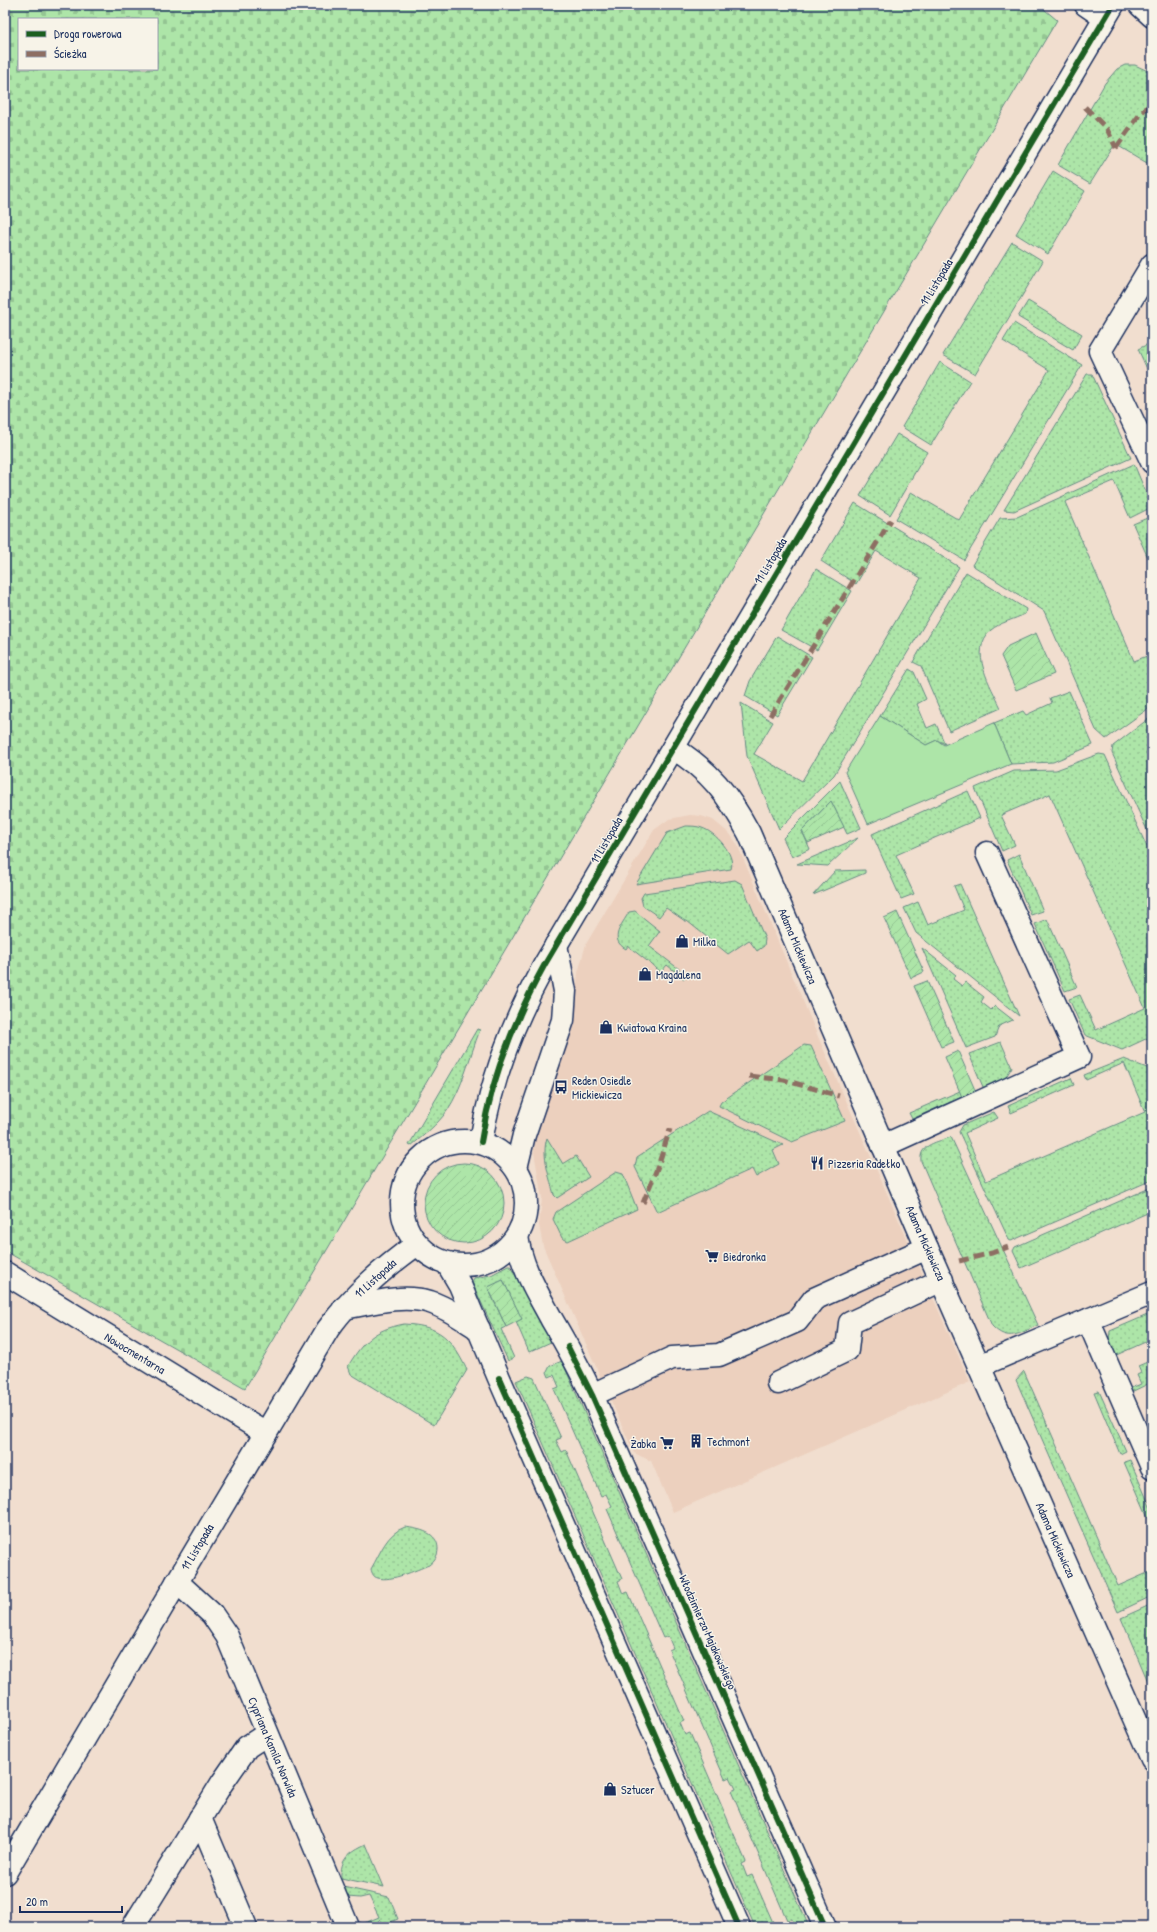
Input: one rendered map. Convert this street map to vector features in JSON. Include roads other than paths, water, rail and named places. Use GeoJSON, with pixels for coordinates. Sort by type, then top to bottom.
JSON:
{"type":"FeatureCollection","features":[{"type":"Feature","properties":{"kind":"street"},"geometry":{"type":"LineString","coordinates":[[1086,5],[1109,11]]}},
{"type":"Feature","properties":{"kind":"street"},"geometry":{"type":"LineString","coordinates":[[1140,5],[1152,16]]}},
{"type":"Feature","properties":{"kind":"street","name":"11 Listopada"},"geometry":{"type":"LineString","coordinates":[[481,1142],[492,1088],[504,1050],[530,991],[1109,11]]}},
{"type":"Feature","properties":{"kind":"street"},"geometry":{"type":"LineString","coordinates":[[1152,265],[1100,351],[1152,462]]}},
{"type":"Feature","properties":{"kind":"street","name":"Adama Mickiewicza"},"geometry":{"type":"LineString","coordinates":[[673,748],[694,761],[723,790],[751,838],[927,1248],[1152,1759]]}},
{"type":"Feature","properties":{"kind":"street"},"geometry":{"type":"LineString","coordinates":[[883,1146],[1080,1058],[987,853]]}},
{"type":"Feature","properties":{"kind":"street"},"geometry":{"type":"LineString","coordinates":[[516,1168],[524,1135],[563,1020],[565,991],[556,945]]}},
{"type":"Feature","properties":{"kind":"street"},"geometry":{"type":"LineString","coordinates":[[461,1140],[481,1142],[502,1152],[516,1168],[525,1187],[527,1208],[523,1224],[517,1236],[506,1250],[491,1259],[470,1265],[447,1263],[431,1256],[417,1244],[405,1224],[401,1201],[406,1178],[419,1159],[438,1146],[461,1140]]}},
{"type":"Feature","properties":{"kind":"street","name":"Włodzimierza Majakowskiego"},"geometry":{"type":"LineString","coordinates":[[517,1236],[520,1255],[530,1279],[580,1369],[592,1395],[825,1927]]}},
{"type":"Feature","properties":{"kind":"street","name":"11 Listopada"},"geometry":{"type":"LineString","coordinates":[[5,1873],[176,1582],[328,1329],[344,1308],[382,1270],[417,1244]]}},
{"type":"Feature","properties":{"kind":"street"},"geometry":{"type":"LineString","coordinates":[[592,1395],[672,1358],[719,1355],[797,1321],[814,1299],[927,1248]]}},
{"type":"Feature","properties":{"kind":"street"},"geometry":{"type":"LineString","coordinates":[[447,1263],[460,1285],[504,1390],[739,1927]]}},
{"type":"Feature","properties":{"kind":"street","name":"Nowocmentarna"},"geometry":{"type":"LineString","coordinates":[[5,1273],[266,1433]]}},
{"type":"Feature","properties":{"kind":"street"},"geometry":{"type":"LineString","coordinates":[[778,1383],[847,1350],[850,1323],[942,1280]]}},
{"type":"Feature","properties":{"kind":"street"},"geometry":{"type":"LineString","coordinates":[[979,1366],[1152,1293]]}},
{"type":"Feature","properties":{"kind":"street"},"geometry":{"type":"LineString","coordinates":[[344,1308],[389,1300],[430,1302],[451,1311],[479,1329]]}},
{"type":"Feature","properties":{"kind":"street"},"geometry":{"type":"LineString","coordinates":[[1088,1320],[1152,1467]]}},
{"type":"Feature","properties":{"kind":"street","name":"Cypriana Kamila Norwida"},"geometry":{"type":"LineString","coordinates":[[176,1582],[212,1614],[227,1636],[348,1927]]}},
{"type":"Feature","properties":{"kind":"street"},"geometry":{"type":"LineString","coordinates":[[133,1927],[200,1818],[247,1747],[267,1734]]}},
{"type":"Feature","properties":{"kind":"street"},"geometry":{"type":"LineString","coordinates":[[200,1818],[246,1927]]}},
{"type":"Feature","properties":{"kind":"place","name":"Milka"},"geometry":{"type":"Point","coordinates":[682,941]}},
{"type":"Feature","properties":{"kind":"place","name":"Magdalena"},"geometry":{"type":"Point","coordinates":[645,974]}},
{"type":"Feature","properties":{"kind":"place","name":"Kwiatowa Kraina"},"geometry":{"type":"Point","coordinates":[606,1027]}},
{"type":"Feature","properties":{"kind":"place","name":"Reden Osiedle Mickiewicza"},"geometry":{"type":"Point","coordinates":[561,1087]}},
{"type":"Feature","properties":{"kind":"place","name":"Pizzeria Radełko"},"geometry":{"type":"Point","coordinates":[817,1163]}},
{"type":"Feature","properties":{"kind":"place","name":"Biedronka"},"geometry":{"type":"Point","coordinates":[712,1256]}},
{"type":"Feature","properties":{"kind":"place","name":"Techmont"},"geometry":{"type":"Point","coordinates":[696,1441]}},
{"type":"Feature","properties":{"kind":"place","name":"Żabka"},"geometry":{"type":"Point","coordinates":[667,1443]}},
{"type":"Feature","properties":{"kind":"place","name":"Sztucer"},"geometry":{"type":"Point","coordinates":[610,1789]}}]}
